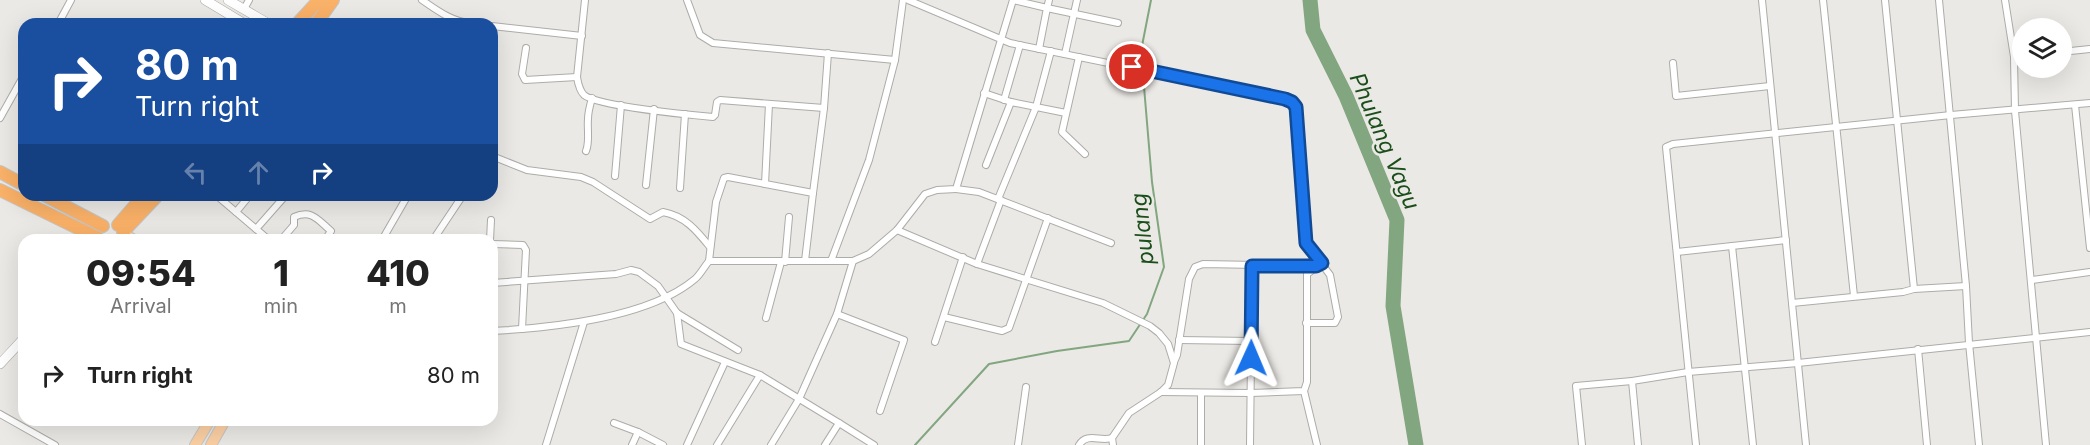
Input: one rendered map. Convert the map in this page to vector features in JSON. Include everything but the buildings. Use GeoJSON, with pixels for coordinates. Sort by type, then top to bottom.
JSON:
{"type":"FeatureCollection","features":[{"type":"Feature","properties":{"kind":"highway"},"geometry":{"type":"LineString","coordinates":[[302,18],[319,0]]}},
{"type":"Feature","properties":{"kind":"highway"},"geometry":{"type":"LineString","coordinates":[[320,18],[333,0]]}},
{"type":"Feature","properties":{"kind":"highway"},"geometry":{"type":"LineString","coordinates":[[0,172],[18,182]]}},
{"type":"Feature","properties":{"kind":"highway"},"geometry":{"type":"LineString","coordinates":[[0,190],[18,199]]}},
{"type":"Feature","properties":{"kind":"highway"},"geometry":{"type":"LineString","coordinates":[[22,201],[88,234]]}},
{"type":"Feature","properties":{"kind":"highway"},"geometry":{"type":"LineString","coordinates":[[55,201],[103,226]]}},
{"type":"Feature","properties":{"kind":"highway"},"geometry":{"type":"LineString","coordinates":[[124,234],[141,201]]}},
{"type":"Feature","properties":{"kind":"highway"},"geometry":{"type":"LineString","coordinates":[[124,234],[153,201]]}},
{"type":"Feature","properties":{"kind":"highway"},"geometry":{"type":"LineString","coordinates":[[99,234],[99,230],[109,223],[124,234]]}},
{"type":"Feature","properties":{"kind":"main road"},"geometry":{"type":"LineString","coordinates":[[205,0],[234,18]]}},
{"type":"Feature","properties":{"kind":"main road"},"geometry":{"type":"LineString","coordinates":[[228,0],[247,4],[263,18]]}},
{"type":"Feature","properties":{"kind":"main road"},"geometry":{"type":"LineString","coordinates":[[0,364],[18,344]]}},
{"type":"Feature","properties":{"kind":"main road"},"geometry":{"type":"LineString","coordinates":[[195,445],[206,426]]}},
{"type":"Feature","properties":{"kind":"main road"},"geometry":{"type":"LineString","coordinates":[[211,445],[222,426]]}},
{"type":"Feature","properties":{"kind":"street"},"geometry":{"type":"LineString","coordinates":[[61,18],[71,0]]}},
{"type":"Feature","properties":{"kind":"street"},"geometry":{"type":"LineString","coordinates":[[422,0],[449,18]]}},
{"type":"Feature","properties":{"kind":"street"},"geometry":{"type":"LineString","coordinates":[[585,0],[577,77],[583,94],[621,105],[715,116],[717,102],[720,100],[824,108]]}},
{"type":"Feature","properties":{"kind":"street"},"geometry":{"type":"LineString","coordinates":[[687,0],[700,35],[713,43],[895,60]]}},
{"type":"Feature","properties":{"kind":"street"},"geometry":{"type":"LineString","coordinates":[[831,261],[869,160],[895,60],[903,0]]}},
{"type":"Feature","properties":{"kind":"street"},"geometry":{"type":"LineString","coordinates":[[908,0],[1000,39],[1020,45],[1292,102],[1298,115],[1306,243],[1319,265],[1330,275],[1338,317],[1335,323],[1306,323]]}},
{"type":"Feature","properties":{"kind":"street"},"geometry":{"type":"LineString","coordinates":[[956,189],[1013,0],[1118,23]]}},
{"type":"Feature","properties":{"kind":"street"},"geometry":{"type":"LineString","coordinates":[[1039,49],[1049,0]]}},
{"type":"Feature","properties":{"kind":"street"},"geometry":{"type":"LineString","coordinates":[[1065,54],[1077,0]]}},
{"type":"Feature","properties":{"kind":"street"},"geometry":{"type":"LineString","coordinates":[[1762,0],[1806,445]]}},
{"type":"Feature","properties":{"kind":"street"},"geometry":{"type":"LineString","coordinates":[[1823,0],[1854,296]]}},
{"type":"Feature","properties":{"kind":"street"},"geometry":{"type":"LineString","coordinates":[[1886,0],[1914,289]]}},
{"type":"Feature","properties":{"kind":"street"},"geometry":{"type":"LineString","coordinates":[[1939,0],[1979,445]]}},
{"type":"Feature","properties":{"kind":"street"},"geometry":{"type":"LineString","coordinates":[[2005,0],[2012,44]]}},
{"type":"Feature","properties":{"kind":"street"},"geometry":{"type":"LineString","coordinates":[[498,27],[582,36]]}},
{"type":"Feature","properties":{"kind":"street"},"geometry":{"type":"LineString","coordinates":[[986,165],[1008,101],[1020,45]]}},
{"type":"Feature","properties":{"kind":"street"},"geometry":{"type":"LineString","coordinates":[[526,48],[522,74],[525,80],[577,77]]}},
{"type":"Feature","properties":{"kind":"street"},"geometry":{"type":"LineString","coordinates":[[2072,51],[2090,49]]}},
{"type":"Feature","properties":{"kind":"street"},"geometry":{"type":"LineString","coordinates":[[977,264],[999,199],[1036,107],[1051,51]]}},
{"type":"Feature","properties":{"kind":"street"},"geometry":{"type":"LineString","coordinates":[[805,261],[824,108],[828,53]]}},
{"type":"Feature","properties":{"kind":"street"},"geometry":{"type":"LineString","coordinates":[[1079,57],[1062,132],[1085,154]]}},
{"type":"Feature","properties":{"kind":"street"},"geometry":{"type":"LineString","coordinates":[[1673,63],[1676,96],[1770,86]]}},
{"type":"Feature","properties":{"kind":"street"},"geometry":{"type":"LineString","coordinates":[[2014,78],[2015,111],[2046,445]]}},
{"type":"Feature","properties":{"kind":"street"},"geometry":{"type":"LineString","coordinates":[[0,118],[18,86]]}},
{"type":"Feature","properties":{"kind":"street"},"geometry":{"type":"LineString","coordinates":[[984,93],[1008,101],[1066,113]]}},
{"type":"Feature","properties":{"kind":"street"},"geometry":{"type":"LineString","coordinates":[[586,150],[589,146],[588,117],[592,98]]}},
{"type":"Feature","properties":{"kind":"street"},"geometry":{"type":"LineString","coordinates":[[1696,445],[1666,147],[1673,144],[1775,133],[2090,103]]}},
{"type":"Feature","properties":{"kind":"street"},"geometry":{"type":"LineString","coordinates":[[765,184],[770,104]]}},
{"type":"Feature","properties":{"kind":"street"},"geometry":{"type":"LineString","coordinates":[[615,176],[621,105]]}},
{"type":"Feature","properties":{"kind":"street"},"geometry":{"type":"LineString","coordinates":[[2075,105],[2090,248]]}},
{"type":"Feature","properties":{"kind":"street"},"geometry":{"type":"LineString","coordinates":[[646,185],[654,110]]}},
{"type":"Feature","properties":{"kind":"street"},"geometry":{"type":"LineString","coordinates":[[680,188],[685,114]]}},
{"type":"Feature","properties":{"kind":"street"},"geometry":{"type":"LineString","coordinates":[[498,158],[527,170],[580,177],[593,182],[651,219],[663,212],[680,217],[710,247]]}},
{"type":"Feature","properties":{"kind":"street"},"geometry":{"type":"LineString","coordinates":[[498,331],[584,322],[652,303],[667,297],[695,279],[709,261],[716,202],[724,178],[813,194]]}},
{"type":"Feature","properties":{"kind":"street"},"geometry":{"type":"LineString","coordinates":[[709,261],[853,261],[869,254],[897,230],[925,194],[937,190],[956,189],[978,192],[999,199],[1112,243]]}},
{"type":"Feature","properties":{"kind":"street"},"geometry":{"type":"LineString","coordinates":[[223,201],[262,234]]}},
{"type":"Feature","properties":{"kind":"street"},"geometry":{"type":"LineString","coordinates":[[236,212],[245,201]]}},
{"type":"Feature","properties":{"kind":"street"},"geometry":{"type":"LineString","coordinates":[[256,229],[281,201]]}},
{"type":"Feature","properties":{"kind":"street"},"geometry":{"type":"LineString","coordinates":[[385,234],[405,201]]}},
{"type":"Feature","properties":{"kind":"street"},"geometry":{"type":"LineString","coordinates":[[437,234],[459,201]]}},
{"type":"Feature","properties":{"kind":"street"},"geometry":{"type":"LineString","coordinates":[[286,234],[294,225],[294,217],[302,214],[310,214],[331,231],[329,234]]}},
{"type":"Feature","properties":{"kind":"street"},"geometry":{"type":"LineString","coordinates":[[766,318],[783,262],[789,217]]}},
{"type":"Feature","properties":{"kind":"street"},"geometry":{"type":"LineString","coordinates":[[944,317],[1002,331],[1007,330],[1048,218]]}},
{"type":"Feature","properties":{"kind":"street"},"geometry":{"type":"LineString","coordinates":[[491,220],[491,234]]}},
{"type":"Feature","properties":{"kind":"street"},"geometry":{"type":"LineString","coordinates":[[897,230],[977,264],[1103,303],[1137,319],[1159,333],[1168,344],[1174,363]]}},
{"type":"Feature","properties":{"kind":"street"},"geometry":{"type":"LineString","coordinates":[[1677,252],[1786,240]]}},
{"type":"Feature","properties":{"kind":"street"},"geometry":{"type":"LineString","coordinates":[[498,243],[523,245],[526,250],[522,329]]}},
{"type":"Feature","properties":{"kind":"street"},"geometry":{"type":"LineString","coordinates":[[1732,246],[1753,445]]}},
{"type":"Feature","properties":{"kind":"street"},"geometry":{"type":"LineString","coordinates":[[935,342],[963,258]]}},
{"type":"Feature","properties":{"kind":"street"},"geometry":{"type":"LineString","coordinates":[[771,445],[799,399],[837,314],[853,261]]}},
{"type":"Feature","properties":{"kind":"street"},"geometry":{"type":"LineString","coordinates":[[1079,445],[1081,441],[1088,438],[1113,441],[1129,413],[1168,385],[1179,340],[1189,279],[1195,267],[1203,264],[1319,265]]}},
{"type":"Feature","properties":{"kind":"street"},"geometry":{"type":"LineString","coordinates":[[1317,445],[1304,391],[1307,274],[1319,265]]}},
{"type":"Feature","properties":{"kind":"street"},"geometry":{"type":"LineString","coordinates":[[1250,445],[1252,266]]}},
{"type":"Feature","properties":{"kind":"street"},"geometry":{"type":"LineString","coordinates":[[498,283],[616,274],[632,270],[639,272],[658,286],[677,313],[681,344],[760,375],[874,445]]}},
{"type":"Feature","properties":{"kind":"street"},"geometry":{"type":"LineString","coordinates":[[2032,280],[2090,272]]}},
{"type":"Feature","properties":{"kind":"street"},"geometry":{"type":"LineString","coordinates":[[1792,303],[1914,289],[1966,286]]}},
{"type":"Feature","properties":{"kind":"street"},"geometry":{"type":"LineString","coordinates":[[677,313],[738,350]]}},
{"type":"Feature","properties":{"kind":"street"},"geometry":{"type":"LineString","coordinates":[[837,314],[904,340],[880,411]]}},
{"type":"Feature","properties":{"kind":"street"},"geometry":{"type":"LineString","coordinates":[[546,445],[584,322]]}},
{"type":"Feature","properties":{"kind":"street"},"geometry":{"type":"LineString","coordinates":[[1582,445],[1576,386],[1632,381],[1688,372],[1798,363],[1969,343],[2090,332]]}},
{"type":"Feature","properties":{"kind":"street"},"geometry":{"type":"LineString","coordinates":[[1179,340],[1251,341]]}},
{"type":"Feature","properties":{"kind":"street"},"geometry":{"type":"LineString","coordinates":[[1918,349],[1927,445]]}},
{"type":"Feature","properties":{"kind":"street"},"geometry":{"type":"LineString","coordinates":[[687,445],[725,362]]}},
{"type":"Feature","properties":{"kind":"street"},"geometry":{"type":"LineString","coordinates":[[717,445],[760,375]]}},
{"type":"Feature","properties":{"kind":"street"},"geometry":{"type":"LineString","coordinates":[[1632,381],[1638,445]]}},
{"type":"Feature","properties":{"kind":"street"},"geometry":{"type":"LineString","coordinates":[[1018,445],[1026,387]]}},
{"type":"Feature","properties":{"kind":"street"},"geometry":{"type":"LineString","coordinates":[[1161,392],[1202,394],[1304,391]]}},
{"type":"Feature","properties":{"kind":"street"},"geometry":{"type":"LineString","coordinates":[[1202,394],[1202,445]]}},
{"type":"Feature","properties":{"kind":"street"},"geometry":{"type":"LineString","coordinates":[[0,414],[18,425]]}},
{"type":"Feature","properties":{"kind":"street"},"geometry":{"type":"LineString","coordinates":[[614,423],[663,445]]}},
{"type":"Feature","properties":{"kind":"street"},"geometry":{"type":"LineString","coordinates":[[825,445],[838,423]]}},
{"type":"Feature","properties":{"kind":"street"},"geometry":{"type":"LineString","coordinates":[[20,426],[51,444]]}},
{"type":"Feature","properties":{"kind":"street"},"geometry":{"type":"LineString","coordinates":[[632,445],[638,432]]}},
{"type":"Feature","properties":{"kind":"waterway","name":"pulang"},"geometry":{"type":"LineString","coordinates":[[915,445],[989,364],[1057,351],[1129,341],[1147,314],[1164,267],[1152,182],[1141,51],[1151,0]]}},
{"type":"Feature","properties":{"kind":"waterway","name":"Phulang Vagu"},"geometry":{"type":"LineString","coordinates":[[1310,0],[1313,30],[1346,96],[1397,220],[1393,306],[1416,445]]}},
{"type":"Feature","properties":{"kind":"route"},"geometry":{"type":"LineString","coordinates":[[1132,67],[1285,99],[1296,107],[1306,243],[1322,263],[1316,266],[1252,266],[1251,358]]}}]}
